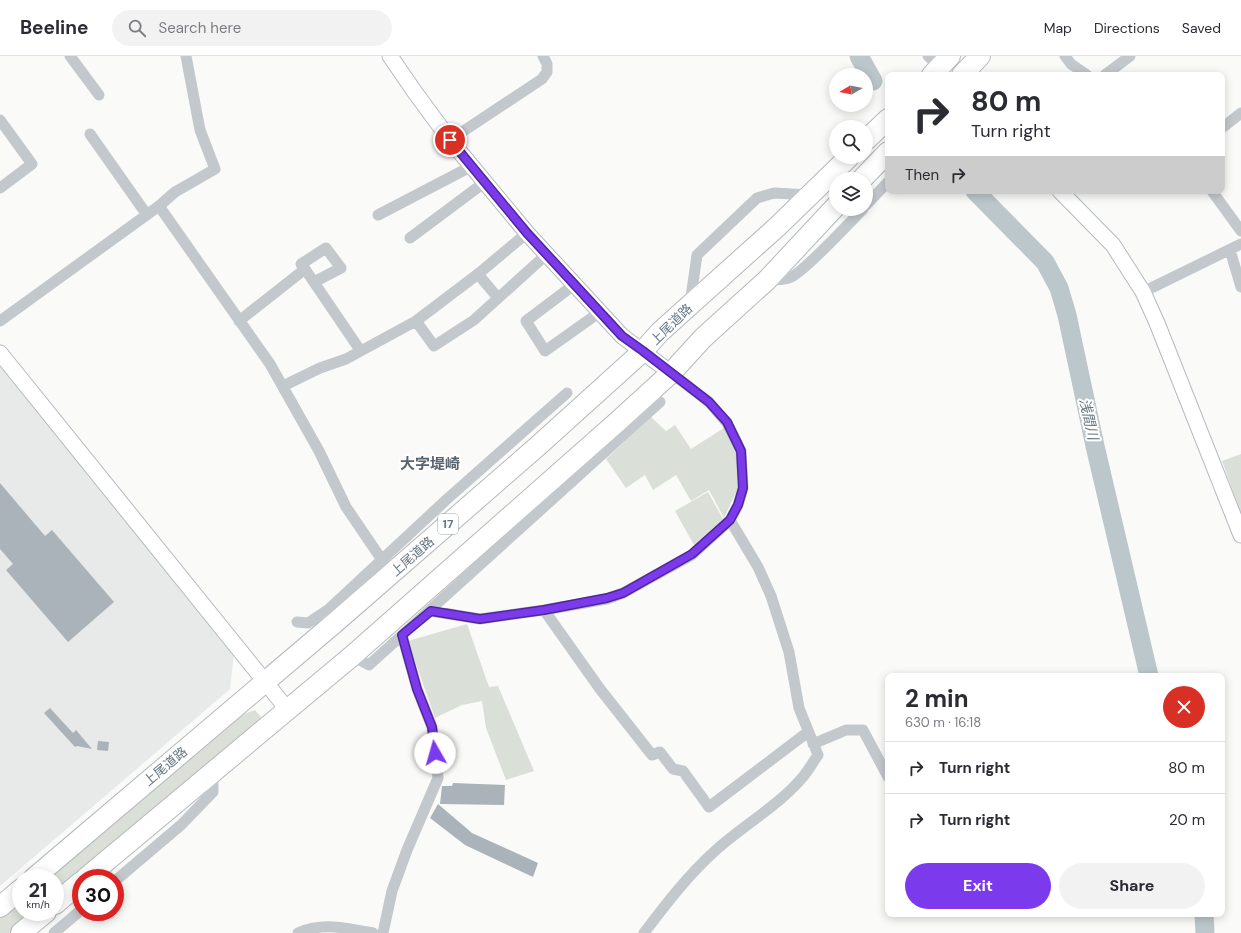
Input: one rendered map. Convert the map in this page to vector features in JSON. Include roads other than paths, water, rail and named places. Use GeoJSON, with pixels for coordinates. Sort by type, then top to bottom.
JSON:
{"type":"FeatureCollection","features":[{"type":"Feature","properties":{"kind":"highway"},"geometry":{"type":"LineString","coordinates":[[965,72],[980,56]]}},
{"type":"Feature","properties":{"kind":"highway"},"geometry":{"type":"LineString","coordinates":[[873,133],[885,122]]}},
{"type":"Feature","properties":{"kind":"highway"},"geometry":{"type":"LineString","coordinates":[[869,172],[885,155]]}},
{"type":"Feature","properties":{"kind":"highway","name":"上尾道路"},"geometry":{"type":"LineString","coordinates":[[45,869],[265,682],[334,614],[539,445],[643,351],[660,332],[778,226],[842,164]]}},
{"type":"Feature","properties":{"kind":"highway"},"geometry":{"type":"LineString","coordinates":[[97,869],[620,430],[703,338],[766,280],[829,213]]}},
{"type":"Feature","properties":{"kind":"highway"},"geometry":{"type":"LineString","coordinates":[[64,896],[72,890]]}},
{"type":"Feature","properties":{"kind":"highway"},"geometry":{"type":"LineString","coordinates":[[0,907],[12,897]]}},
{"type":"Feature","properties":{"kind":"highway"},"geometry":{"type":"LineString","coordinates":[[20,933],[35,921]]}},
{"type":"Feature","properties":{"kind":"street"},"geometry":{"type":"LineString","coordinates":[[70,56],[99,95]]}},
{"type":"Feature","properties":{"kind":"street"},"geometry":{"type":"LineString","coordinates":[[0,321],[147,215],[175,192],[214,169],[200,130],[186,56]]}},
{"type":"Feature","properties":{"kind":"street"},"geometry":{"type":"LineString","coordinates":[[390,56],[450,140],[527,233],[622,336],[709,402],[727,422],[741,451],[743,488],[738,505],[730,520],[692,554],[623,593],[607,598],[544,610],[480,619],[431,611]]}},
{"type":"Feature","properties":{"kind":"street"},"geometry":{"type":"LineString","coordinates":[[450,140],[542,78],[548,72],[547,64],[543,56]]}},
{"type":"Feature","properties":{"kind":"street"},"geometry":{"type":"LineString","coordinates":[[1065,56],[1071,64],[1083,72]]}},
{"type":"Feature","properties":{"kind":"street"},"geometry":{"type":"LineString","coordinates":[[1109,72],[1130,56]]}},
{"type":"Feature","properties":{"kind":"street"},"geometry":{"type":"LineString","coordinates":[[1225,126],[1241,113]]}},
{"type":"Feature","properties":{"kind":"street"},"geometry":{"type":"LineString","coordinates":[[0,120],[32,164],[0,188]]}},
{"type":"Feature","properties":{"kind":"street"},"geometry":{"type":"LineString","coordinates":[[90,134],[147,215]]}},
{"type":"Feature","properties":{"kind":"street"},"geometry":{"type":"LineString","coordinates":[[378,215],[472,166]]}},
{"type":"Feature","properties":{"kind":"street"},"geometry":{"type":"LineString","coordinates":[[410,238],[484,182]]}},
{"type":"Feature","properties":{"kind":"street"},"geometry":{"type":"LineString","coordinates":[[873,198],[885,185]]}},
{"type":"Feature","properties":{"kind":"street"},"geometry":{"type":"LineString","coordinates":[[690,305],[697,255],[757,198],[774,193],[810,195]]}},
{"type":"Feature","properties":{"kind":"street"},"geometry":{"type":"LineString","coordinates":[[1063,194],[1113,245],[1143,292],[1157,323],[1241,535]]}},
{"type":"Feature","properties":{"kind":"street"},"geometry":{"type":"LineString","coordinates":[[1214,194],[1241,231]]}},
{"type":"Feature","properties":{"kind":"street"},"geometry":{"type":"LineString","coordinates":[[159,206],[270,364],[319,450],[346,507],[382,560]]}},
{"type":"Feature","properties":{"kind":"street"},"geometry":{"type":"LineString","coordinates":[[766,280],[790,278],[809,263],[856,216]]}},
{"type":"Feature","properties":{"kind":"street"},"geometry":{"type":"LineString","coordinates":[[282,386],[320,368],[346,359],[360,350],[416,321],[478,274],[527,233]]}},
{"type":"Feature","properties":{"kind":"street"},"geometry":{"type":"LineString","coordinates":[[1143,292],[1241,244]]}},
{"type":"Feature","properties":{"kind":"street"},"geometry":{"type":"LineString","coordinates":[[314,282],[341,268],[326,248],[301,264],[360,350]]}},
{"type":"Feature","properties":{"kind":"street"},"geometry":{"type":"LineString","coordinates":[[1230,250],[1241,287]]}},
{"type":"Feature","properties":{"kind":"street"},"geometry":{"type":"LineString","coordinates":[[416,321],[434,346],[474,320],[547,254]]}},
{"type":"Feature","properties":{"kind":"street"},"geometry":{"type":"LineString","coordinates":[[239,321],[305,269]]}},
{"type":"Feature","properties":{"kind":"street"},"geometry":{"type":"LineString","coordinates":[[478,274],[498,298]]}},
{"type":"Feature","properties":{"kind":"street"},"geometry":{"type":"LineString","coordinates":[[574,284],[526,321],[545,351],[600,312]]}},
{"type":"Feature","properties":{"kind":"street"},"geometry":{"type":"LineString","coordinates":[[0,353],[287,709]]}},
{"type":"Feature","properties":{"kind":"street"},"geometry":{"type":"LineString","coordinates":[[297,622],[308,623],[334,614],[382,560],[446,500],[567,393]]}},
{"type":"Feature","properties":{"kind":"street"},"geometry":{"type":"LineString","coordinates":[[352,656],[369,665],[431,611],[620,430],[660,402]]}},
{"type":"Feature","properties":{"kind":"street"},"geometry":{"type":"LineString","coordinates":[[516,438],[539,445]]}},
{"type":"Feature","properties":{"kind":"street"},"geometry":{"type":"LineString","coordinates":[[644,933],[696,868],[718,848],[778,801],[802,777],[818,755],[799,708],[789,652],[771,596],[758,567],[730,520]]}},
{"type":"Feature","properties":{"kind":"street"},"geometry":{"type":"LineString","coordinates":[[544,610],[600,689],[652,755],[660,752],[673,769],[683,771],[709,807],[808,732]]}},
{"type":"Feature","properties":{"kind":"street"},"geometry":{"type":"LineString","coordinates":[[383,933],[392,891],[407,850],[438,778],[432,727],[417,689],[402,635]]}},
{"type":"Feature","properties":{"kind":"street"},"geometry":{"type":"LineString","coordinates":[[813,744],[846,730],[863,730],[885,771]]}},
{"type":"Feature","properties":{"kind":"street"},"geometry":{"type":"LineString","coordinates":[[124,873],[181,825],[213,792],[212,772]]}},
{"type":"Feature","properties":{"kind":"street"},"geometry":{"type":"LineString","coordinates":[[54,933],[72,918]]}},
{"type":"Feature","properties":{"kind":"street"},"geometry":{"type":"LineString","coordinates":[[298,933],[305,929],[324,926],[373,933]]}},
{"type":"Feature","properties":{"kind":"waterway","name":"浅間川"},"geometry":{"type":"LineString","coordinates":[[859,56],[866,68]]}},
{"type":"Feature","properties":{"kind":"waterway","name":"浅間川"},"geometry":{"type":"LineString","coordinates":[[978,194],[1045,262],[1059,288],[1067,315],[1095,446],[1148,673]]}},
{"type":"Feature","properties":{"kind":"waterway","name":"浅間川"},"geometry":{"type":"LineString","coordinates":[[1204,917],[1205,933]]}},
{"type":"Feature","properties":{"kind":"district","name":"大字堤崎"},"geometry":{"type":"Point","coordinates":[430,464]}}]}
